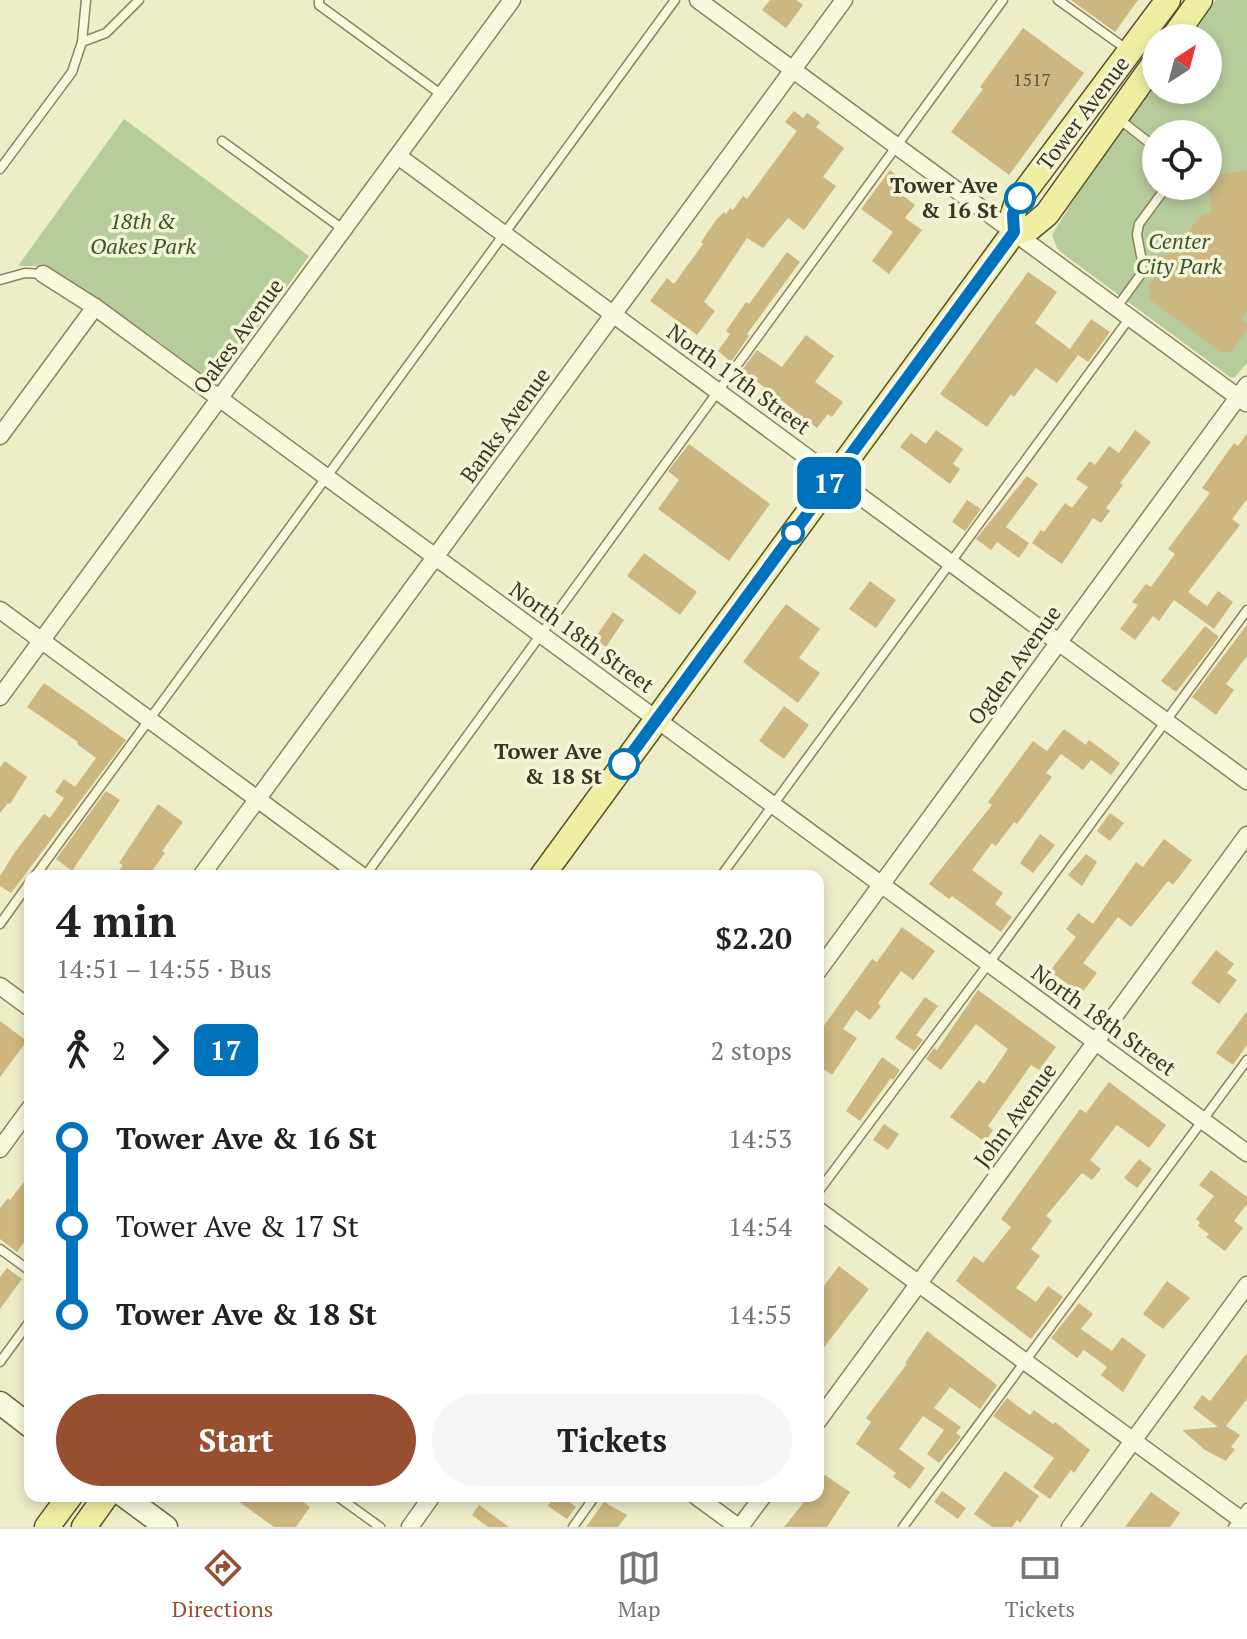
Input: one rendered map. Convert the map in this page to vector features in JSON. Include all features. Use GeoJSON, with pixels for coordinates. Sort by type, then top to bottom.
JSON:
{"type":"FeatureCollection","features":[{"type":"Feature","properties":{"kind":"main road","name":"Tower Avenue"},"geometry":{"type":"LineString","coordinates":[[1014,232],[1013,214],[1017,202],[1168,0]]}},
{"type":"Feature","properties":{"kind":"main road"},"geometry":{"type":"LineString","coordinates":[[1183,24],[1200,0]]}},
{"type":"Feature","properties":{"kind":"main road","name":"Tower Avenue"},"geometry":{"type":"LineString","coordinates":[[546,870],[1014,232],[1030,228],[1047,214],[1142,81]]}},
{"type":"Feature","properties":{"kind":"main road"},"geometry":{"type":"LineString","coordinates":[[47,1527],[66,1502]]}},
{"type":"Feature","properties":{"kind":"main road"},"geometry":{"type":"LineString","coordinates":[[84,1527],[102,1502]]}},
{"type":"Feature","properties":{"kind":"street","name":"Oakes Avenue"},"geometry":{"type":"LineString","coordinates":[[0,697],[512,0]]}},
{"type":"Feature","properties":{"kind":"street"},"geometry":{"type":"LineString","coordinates":[[698,0],[897,148],[1244,395]]}},
{"type":"Feature","properties":{"kind":"street","name":"Banks Avenue"},"geometry":{"type":"LineString","coordinates":[[205,870],[844,0]]}},
{"type":"Feature","properties":{"kind":"street","name":"North 17th Street"},"geometry":{"type":"LineString","coordinates":[[398,156],[1247,781]]}},
{"type":"Feature","properties":{"kind":"street","name":"North 18th Street"},"geometry":{"type":"LineString","coordinates":[[43,274],[95,307],[220,398],[1247,1153]]}},
{"type":"Feature","properties":{"kind":"street"},"geometry":{"type":"LineString","coordinates":[[0,436],[95,307]]}},
{"type":"Feature","properties":{"kind":"street","name":"Ogden Avenue"},"geometry":{"type":"LineString","coordinates":[[824,963],[1059,641],[1244,395]]}},
{"type":"Feature","properties":{"kind":"street"},"geometry":{"type":"LineString","coordinates":[[0,610],[355,870]]}},
{"type":"Feature","properties":{"kind":"street","name":"John Avenue"},"geometry":{"type":"LineString","coordinates":[[824,1413],[1247,835]]}},
{"type":"Feature","properties":{"kind":"street"},"geometry":{"type":"LineString","coordinates":[[0,986],[24,1004]]}},
{"type":"Feature","properties":{"kind":"street"},"geometry":{"type":"LineString","coordinates":[[0,1149],[24,1116]]}},
{"type":"Feature","properties":{"kind":"street"},"geometry":{"type":"LineString","coordinates":[[824,1214],[1241,1519]]}},
{"type":"Feature","properties":{"kind":"street"},"geometry":{"type":"LineString","coordinates":[[1070,1527],[1247,1285]]}},
{"type":"Feature","properties":{"kind":"street"},"geometry":{"type":"LineString","coordinates":[[0,1403],[24,1421]]}},
{"type":"Feature","properties":{"kind":"street"},"geometry":{"type":"LineString","coordinates":[[132,1502],[166,1527]]}},
{"type":"Feature","properties":{"kind":"street"},"geometry":{"type":"LineString","coordinates":[[410,1527],[428,1502]]}},
{"type":"Feature","properties":{"kind":"street"},"geometry":{"type":"LineString","coordinates":[[704,1502],[739,1527],[758,1502]]}},
{"type":"Feature","properties":{"kind":"lane"},"geometry":{"type":"LineString","coordinates":[[0,169],[72,72],[82,42],[86,0]]}},
{"type":"Feature","properties":{"kind":"lane"},"geometry":{"type":"LineString","coordinates":[[82,42],[106,33],[139,0]]}},
{"type":"Feature","properties":{"kind":"lane"},"geometry":{"type":"LineString","coordinates":[[319,0],[319,5],[442,95]]}},
{"type":"Feature","properties":{"kind":"lane"},"geometry":{"type":"LineString","coordinates":[[39,870],[675,0]]}},
{"type":"Feature","properties":{"kind":"lane"},"geometry":{"type":"LineString","coordinates":[[367,870],[1003,0]]}},
{"type":"Feature","properties":{"kind":"lane"},"geometry":{"type":"LineString","coordinates":[[1058,0],[1129,51]]}},
{"type":"Feature","properties":{"kind":"lane"},"geometry":{"type":"LineString","coordinates":[[1116,117],[1142,137]]}},
{"type":"Feature","properties":{"kind":"lane"},"geometry":{"type":"LineString","coordinates":[[222,141],[344,230]]}},
{"type":"Feature","properties":{"kind":"lane"},"geometry":{"type":"LineString","coordinates":[[725,870],[951,562],[1124,311],[1141,274],[1137,235],[1139,224],[1157,200]]}},
{"type":"Feature","properties":{"kind":"lane"},"geometry":{"type":"LineString","coordinates":[[0,280],[25,273],[43,274]]}},
{"type":"Feature","properties":{"kind":"lane"},"geometry":{"type":"LineString","coordinates":[[824,1184],[1247,610]]}},
{"type":"Feature","properties":{"kind":"lane"},"geometry":{"type":"LineString","coordinates":[[0,924],[24,890]]}},
{"type":"Feature","properties":{"kind":"lane"},"geometry":{"type":"LineString","coordinates":[[903,1527],[1023,1360],[1247,1060]]}},
{"type":"Feature","properties":{"kind":"lane"},"geometry":{"type":"LineString","coordinates":[[0,1249],[24,1267]]}},
{"type":"Feature","properties":{"kind":"lane"},"geometry":{"type":"LineString","coordinates":[[0,1362],[24,1329]]}},
{"type":"Feature","properties":{"kind":"lane"},"geometry":{"type":"LineString","coordinates":[[345,1502],[380,1527]]}},
{"type":"Feature","properties":{"kind":"lane"},"geometry":{"type":"LineString","coordinates":[[573,1527],[591,1502]]}},
{"type":"Feature","properties":{"kind":"green space","name":"Center City Park"},"geometry":{"type":"Polygon","coordinates":[[[1216,0],[1247,0],[1247,363],[1234,378],[1057,248],[1052,235],[1142,100],[1142,104],[1222,104],[1222,24],[1198,24],[1216,0]]]}},
{"type":"Feature","properties":{"kind":"green space","name":"18th & Oakes Park"},"geometry":{"type":"Polygon","coordinates":[[[124,119],[309,256],[226,371],[214,379],[208,379],[154,338],[53,272],[35,266],[18,266],[124,119]]]}},
{"type":"Feature","properties":{"kind":"building"},"geometry":{"type":"Polygon","coordinates":[[[770,0],[796,0],[803,5],[786,28],[762,10],[770,0]]]}},
{"type":"Feature","properties":{"kind":"building"},"geometry":{"type":"Polygon","coordinates":[[[1071,0],[1138,0],[1115,32],[1071,0]]]}},
{"type":"Feature","properties":{"kind":"building"},"geometry":{"type":"Polygon","coordinates":[[[1023,28],[1084,73],[1009,175],[951,132],[1023,28]]]}},
{"type":"Feature","properties":{"kind":"building"},"geometry":{"type":"Polygon","coordinates":[[[794,111],[803,118],[807,113],[820,122],[816,127],[844,148],[823,177],[836,186],[804,230],[788,218],[763,248],[747,238],[704,302],[715,311],[697,335],[650,301],[667,278],[674,284],[716,220],[730,208],[733,210],[743,196],[747,199],[797,131],[785,122],[794,111]]]}},
{"type":"Feature","properties":{"kind":"building"},"geometry":{"type":"Polygon","coordinates":[[[890,170],[909,185],[902,195],[915,205],[905,218],[922,230],[889,274],[872,261],[893,232],[861,209],[890,170]]]}},
{"type":"Feature","properties":{"kind":"building"},"geometry":{"type":"Polygon","coordinates":[[[1247,170],[1247,312],[1241,319],[1247,323],[1247,330],[1231,352],[1222,353],[1149,299],[1149,285],[1157,275],[1154,258],[1172,254],[1201,215],[1211,213],[1210,200],[1222,200],[1222,174],[1247,170]]]}},
{"type":"Feature","properties":{"kind":"building"},"geometry":{"type":"Polygon","coordinates":[[[787,252],[800,262],[747,334],[749,336],[731,362],[718,351],[730,334],[726,331],[787,252]]]}},
{"type":"Feature","properties":{"kind":"building"},"geometry":{"type":"Polygon","coordinates":[[[1028,272],[1057,292],[1035,323],[1078,355],[1057,383],[1036,368],[1014,397],[1011,394],[987,427],[940,394],[1028,272]]]}},
{"type":"Feature","properties":{"kind":"building"},"geometry":{"type":"Polygon","coordinates":[[[1091,319],[1110,332],[1088,362],[1070,349],[1091,319]]]}},
{"type":"Feature","properties":{"kind":"building"},"geometry":{"type":"Polygon","coordinates":[[[806,335],[834,356],[815,382],[843,402],[832,417],[828,414],[817,428],[742,370],[757,350],[782,367],[806,335]]]}},
{"type":"Feature","properties":{"kind":"building"},"geometry":{"type":"Polygon","coordinates":[[[936,430],[963,449],[953,464],[960,469],[950,484],[900,447],[911,433],[926,444],[936,430]]]}},
{"type":"Feature","properties":{"kind":"building"},"geometry":{"type":"Polygon","coordinates":[[[1135,430],[1151,442],[1120,483],[1123,485],[1106,508],[1110,511],[1101,523],[1093,518],[1062,564],[1032,543],[1065,503],[1072,508],[1088,487],[1076,479],[1090,461],[1095,465],[1109,446],[1119,453],[1135,430]]]}},
{"type":"Feature","properties":{"kind":"building"},"geometry":{"type":"Polygon","coordinates":[[[1247,433],[1247,499],[1232,519],[1240,525],[1188,592],[1207,606],[1218,591],[1233,602],[1214,629],[1174,600],[1159,621],[1153,616],[1135,640],[1120,629],[1138,605],[1132,602],[1146,584],[1151,587],[1175,554],[1168,549],[1210,493],[1202,488],[1234,443],[1238,446],[1247,433]]]}},
{"type":"Feature","properties":{"kind":"building"},"geometry":{"type":"Polygon","coordinates":[[[689,444],[770,504],[729,561],[658,509],[679,480],[668,471],[689,444]]]}},
{"type":"Feature","properties":{"kind":"building"},"geometry":{"type":"Polygon","coordinates":[[[1027,476],[1038,484],[1006,527],[1029,543],[1019,558],[997,542],[991,550],[976,539],[1027,476]]]}},
{"type":"Feature","properties":{"kind":"building"},"geometry":{"type":"Polygon","coordinates":[[[967,500],[981,509],[965,531],[952,522],[967,500]]]}},
{"type":"Feature","properties":{"kind":"building"},"geometry":{"type":"Polygon","coordinates":[[[644,553],[697,592],[680,615],[627,576],[644,553]]]}},
{"type":"Feature","properties":{"kind":"building"},"geometry":{"type":"Polygon","coordinates":[[[870,581],[896,600],[876,628],[849,609],[870,581]]]}},
{"type":"Feature","properties":{"kind":"building"},"geometry":{"type":"Polygon","coordinates":[[[786,604],[820,629],[799,658],[820,673],[798,703],[743,662],[786,604]]]}},
{"type":"Feature","properties":{"kind":"building"},"geometry":{"type":"Polygon","coordinates":[[[613,612],[624,620],[606,647],[594,639],[613,612]]]}},
{"type":"Feature","properties":{"kind":"building"},"geometry":{"type":"Polygon","coordinates":[[[1247,625],[1247,656],[1226,684],[1234,690],[1216,715],[1192,697],[1247,625]]]}},
{"type":"Feature","properties":{"kind":"building"},"geometry":{"type":"Polygon","coordinates":[[[1205,626],[1219,637],[1176,692],[1161,681],[1205,626]]]}},
{"type":"Feature","properties":{"kind":"building"},"geometry":{"type":"Polygon","coordinates":[[[44,683],[126,740],[28,870],[24,870],[24,876],[11,893],[0,886],[0,876],[15,852],[44,814],[50,818],[64,798],[55,792],[64,779],[75,787],[96,758],[27,707],[44,683]]]}},
{"type":"Feature","properties":{"kind":"building"},"geometry":{"type":"Polygon","coordinates":[[[784,706],[809,725],[784,759],[759,741],[784,706]]]}},
{"type":"Feature","properties":{"kind":"building"},"geometry":{"type":"Polygon","coordinates":[[[1064,729],[1086,745],[1089,740],[1120,763],[1111,775],[1091,760],[1083,770],[1061,754],[1046,773],[1052,777],[1017,824],[1014,822],[996,846],[992,843],[972,870],[1003,893],[995,904],[1012,917],[1001,932],[952,896],[949,899],[929,884],[992,805],[988,802],[1033,741],[1047,751],[1064,729]]]}},
{"type":"Feature","properties":{"kind":"building"},"geometry":{"type":"Polygon","coordinates":[[[5,761],[27,777],[10,804],[0,813],[0,767],[5,761]]]}},
{"type":"Feature","properties":{"kind":"building"},"geometry":{"type":"Polygon","coordinates":[[[106,791],[120,800],[73,870],[56,859],[106,791]]]}},
{"type":"Feature","properties":{"kind":"building"},"geometry":{"type":"Polygon","coordinates":[[[158,804],[183,822],[152,870],[119,870],[123,865],[119,863],[158,804]]]}},
{"type":"Feature","properties":{"kind":"building"},"geometry":{"type":"Polygon","coordinates":[[[1110,813],[1124,823],[1110,841],[1097,831],[1110,813]]]}},
{"type":"Feature","properties":{"kind":"building"},"geometry":{"type":"Polygon","coordinates":[[[1040,834],[1055,845],[1033,873],[1020,863],[1040,834]]]}},
{"type":"Feature","properties":{"kind":"building"},"geometry":{"type":"Polygon","coordinates":[[[1164,839],[1192,860],[1173,885],[1168,881],[1131,927],[1118,917],[1083,963],[1097,973],[1081,994],[1050,971],[1076,937],[1066,929],[1078,913],[1093,924],[1136,862],[1143,867],[1164,839]]]}},
{"type":"Feature","properties":{"kind":"building"},"geometry":{"type":"Polygon","coordinates":[[[1086,854],[1097,862],[1082,886],[1068,875],[1086,854]]]}},
{"type":"Feature","properties":{"kind":"building"},"geometry":{"type":"Polygon","coordinates":[[[902,927],[935,951],[913,980],[901,971],[870,1020],[856,1010],[843,1029],[857,1038],[832,1075],[824,1069],[824,1026],[872,959],[877,962],[902,927]]]}},
{"type":"Feature","properties":{"kind":"building"},"geometry":{"type":"Polygon","coordinates":[[[1216,950],[1234,964],[1227,973],[1237,980],[1219,1004],[1191,983],[1216,950]]]}},
{"type":"Feature","properties":{"kind":"building"},"geometry":{"type":"Polygon","coordinates":[[[978,990],[1056,1047],[1039,1070],[1031,1065],[988,1126],[993,1130],[985,1142],[950,1117],[979,1080],[984,1084],[1008,1049],[976,1024],[941,1070],[926,1059],[934,1048],[937,1050],[978,990]]]}},
{"type":"Feature","properties":{"kind":"building"},"geometry":{"type":"Polygon","coordinates":[[[925,997],[938,1006],[916,1035],[923,1040],[914,1051],[895,1038],[925,997]]]}},
{"type":"Feature","properties":{"kind":"building"},"geometry":{"type":"Polygon","coordinates":[[[1247,1011],[1247,1045],[1233,1065],[1216,1053],[1247,1011]]]}},
{"type":"Feature","properties":{"kind":"building"},"geometry":{"type":"Polygon","coordinates":[[[0,1021],[24,1039],[24,1045],[0,1077],[0,1021]]]}},
{"type":"Feature","properties":{"kind":"building"},"geometry":{"type":"Polygon","coordinates":[[[882,1057],[900,1070],[860,1121],[846,1111],[882,1057]]]}},
{"type":"Feature","properties":{"kind":"building"},"geometry":{"type":"Polygon","coordinates":[[[1109,1082],[1166,1125],[1149,1148],[1117,1125],[1090,1160],[1101,1169],[1092,1180],[1082,1173],[1046,1216],[1052,1221],[1031,1249],[1040,1256],[1016,1288],[1036,1302],[1048,1286],[1063,1297],[1031,1339],[956,1281],[974,1256],[983,1263],[1011,1227],[1001,1219],[1080,1109],[1086,1113],[1109,1082]]]}},
{"type":"Feature","properties":{"kind":"building"},"geometry":{"type":"Polygon","coordinates":[[[884,1124],[899,1134],[888,1150],[873,1140],[884,1124]]]}},
{"type":"Feature","properties":{"kind":"building"},"geometry":{"type":"Polygon","coordinates":[[[1139,1159],[1152,1169],[1137,1188],[1124,1178],[1139,1159]]]}},
{"type":"Feature","properties":{"kind":"building"},"geometry":{"type":"Polygon","coordinates":[[[1211,1170],[1247,1197],[1247,1204],[1234,1221],[1243,1228],[1225,1251],[1206,1237],[1209,1234],[1198,1226],[1200,1222],[1196,1219],[1214,1196],[1199,1185],[1211,1170]]]}},
{"type":"Feature","properties":{"kind":"building"},"geometry":{"type":"Polygon","coordinates":[[[24,1182],[24,1242],[17,1252],[0,1239],[0,1208],[8,1198],[10,1200],[24,1182]]]}},
{"type":"Feature","properties":{"kind":"building"},"geometry":{"type":"Polygon","coordinates":[[[839,1266],[869,1289],[824,1347],[824,1286],[839,1266]]]}},
{"type":"Feature","properties":{"kind":"building"},"geometry":{"type":"Polygon","coordinates":[[[7,1268],[22,1279],[0,1309],[0,1277],[7,1268]]]}},
{"type":"Feature","properties":{"kind":"building"},"geometry":{"type":"Polygon","coordinates":[[[1167,1281],[1190,1298],[1163,1329],[1143,1314],[1167,1281]]]}},
{"type":"Feature","properties":{"kind":"building"},"geometry":{"type":"Polygon","coordinates":[[[1079,1303],[1093,1314],[1081,1329],[1112,1351],[1122,1337],[1146,1355],[1123,1392],[1101,1375],[1107,1367],[1095,1358],[1084,1350],[1077,1358],[1051,1338],[1079,1303]]]}},
{"type":"Feature","properties":{"kind":"building"},"geometry":{"type":"Polygon","coordinates":[[[927,1331],[997,1385],[980,1409],[950,1387],[934,1408],[961,1427],[956,1433],[961,1437],[939,1463],[927,1454],[944,1430],[923,1416],[899,1449],[925,1468],[910,1489],[893,1477],[896,1473],[856,1444],[871,1422],[866,1418],[907,1364],[927,1331]]]}},
{"type":"Feature","properties":{"kind":"building"},"geometry":{"type":"Polygon","coordinates":[[[1247,1353],[1247,1399],[1226,1426],[1240,1435],[1226,1461],[1205,1450],[1182,1430],[1218,1427],[1193,1408],[1202,1395],[1210,1401],[1247,1353]]]}},
{"type":"Feature","properties":{"kind":"building"},"geometry":{"type":"Polygon","coordinates":[[[1007,1398],[1030,1415],[1034,1410],[1053,1424],[1055,1422],[1090,1450],[1050,1499],[1033,1487],[1054,1458],[993,1416],[1007,1398]]]}},
{"type":"Feature","properties":{"kind":"building"},"geometry":{"type":"Polygon","coordinates":[[[1005,1471],[1039,1496],[1020,1523],[1017,1520],[1012,1527],[992,1527],[974,1514],[1005,1471]]]}},
{"type":"Feature","properties":{"kind":"building"},"geometry":{"type":"Polygon","coordinates":[[[824,1476],[850,1492],[827,1527],[784,1527],[804,1502],[824,1502],[824,1476]]]}},
{"type":"Feature","properties":{"kind":"building"},"geometry":{"type":"Polygon","coordinates":[[[942,1491],[966,1508],[958,1519],[934,1502],[942,1491]]]}},
{"type":"Feature","properties":{"kind":"building"},"geometry":{"type":"Polygon","coordinates":[[[1151,1492],[1180,1513],[1170,1527],[1125,1527],[1151,1492]]]}},
{"type":"Feature","properties":{"kind":"building"},"geometry":{"type":"Polygon","coordinates":[[[239,1502],[303,1502],[310,1507],[296,1527],[274,1527],[239,1502]]]}},
{"type":"Feature","properties":{"kind":"building"},"geometry":{"type":"Polygon","coordinates":[[[551,1502],[570,1502],[576,1507],[567,1519],[548,1506],[551,1502]]]}},
{"type":"Feature","properties":{"kind":"building"},"geometry":{"type":"Polygon","coordinates":[[[604,1502],[627,1515],[618,1527],[586,1527],[604,1502]]]}},
{"type":"Feature","properties":{"kind":"building"},"geometry":{"type":"Polygon","coordinates":[[[479,1505],[509,1527],[488,1527],[472,1515],[479,1505]]]}},
{"type":"Feature","properties":{"kind":"bus line","name":"17"},"geometry":{"type":"LineString","coordinates":[[624,764],[1014,232],[1013,214],[1020,198]]}},
{"type":"Feature","properties":{"kind":"place","name":"Tower Ave & 16 St"},"geometry":{"type":"Point","coordinates":[1020,198]}},
{"type":"Feature","properties":{"kind":"place","name":"Tower Ave & 18 St"},"geometry":{"type":"Point","coordinates":[624,764]}}]}
